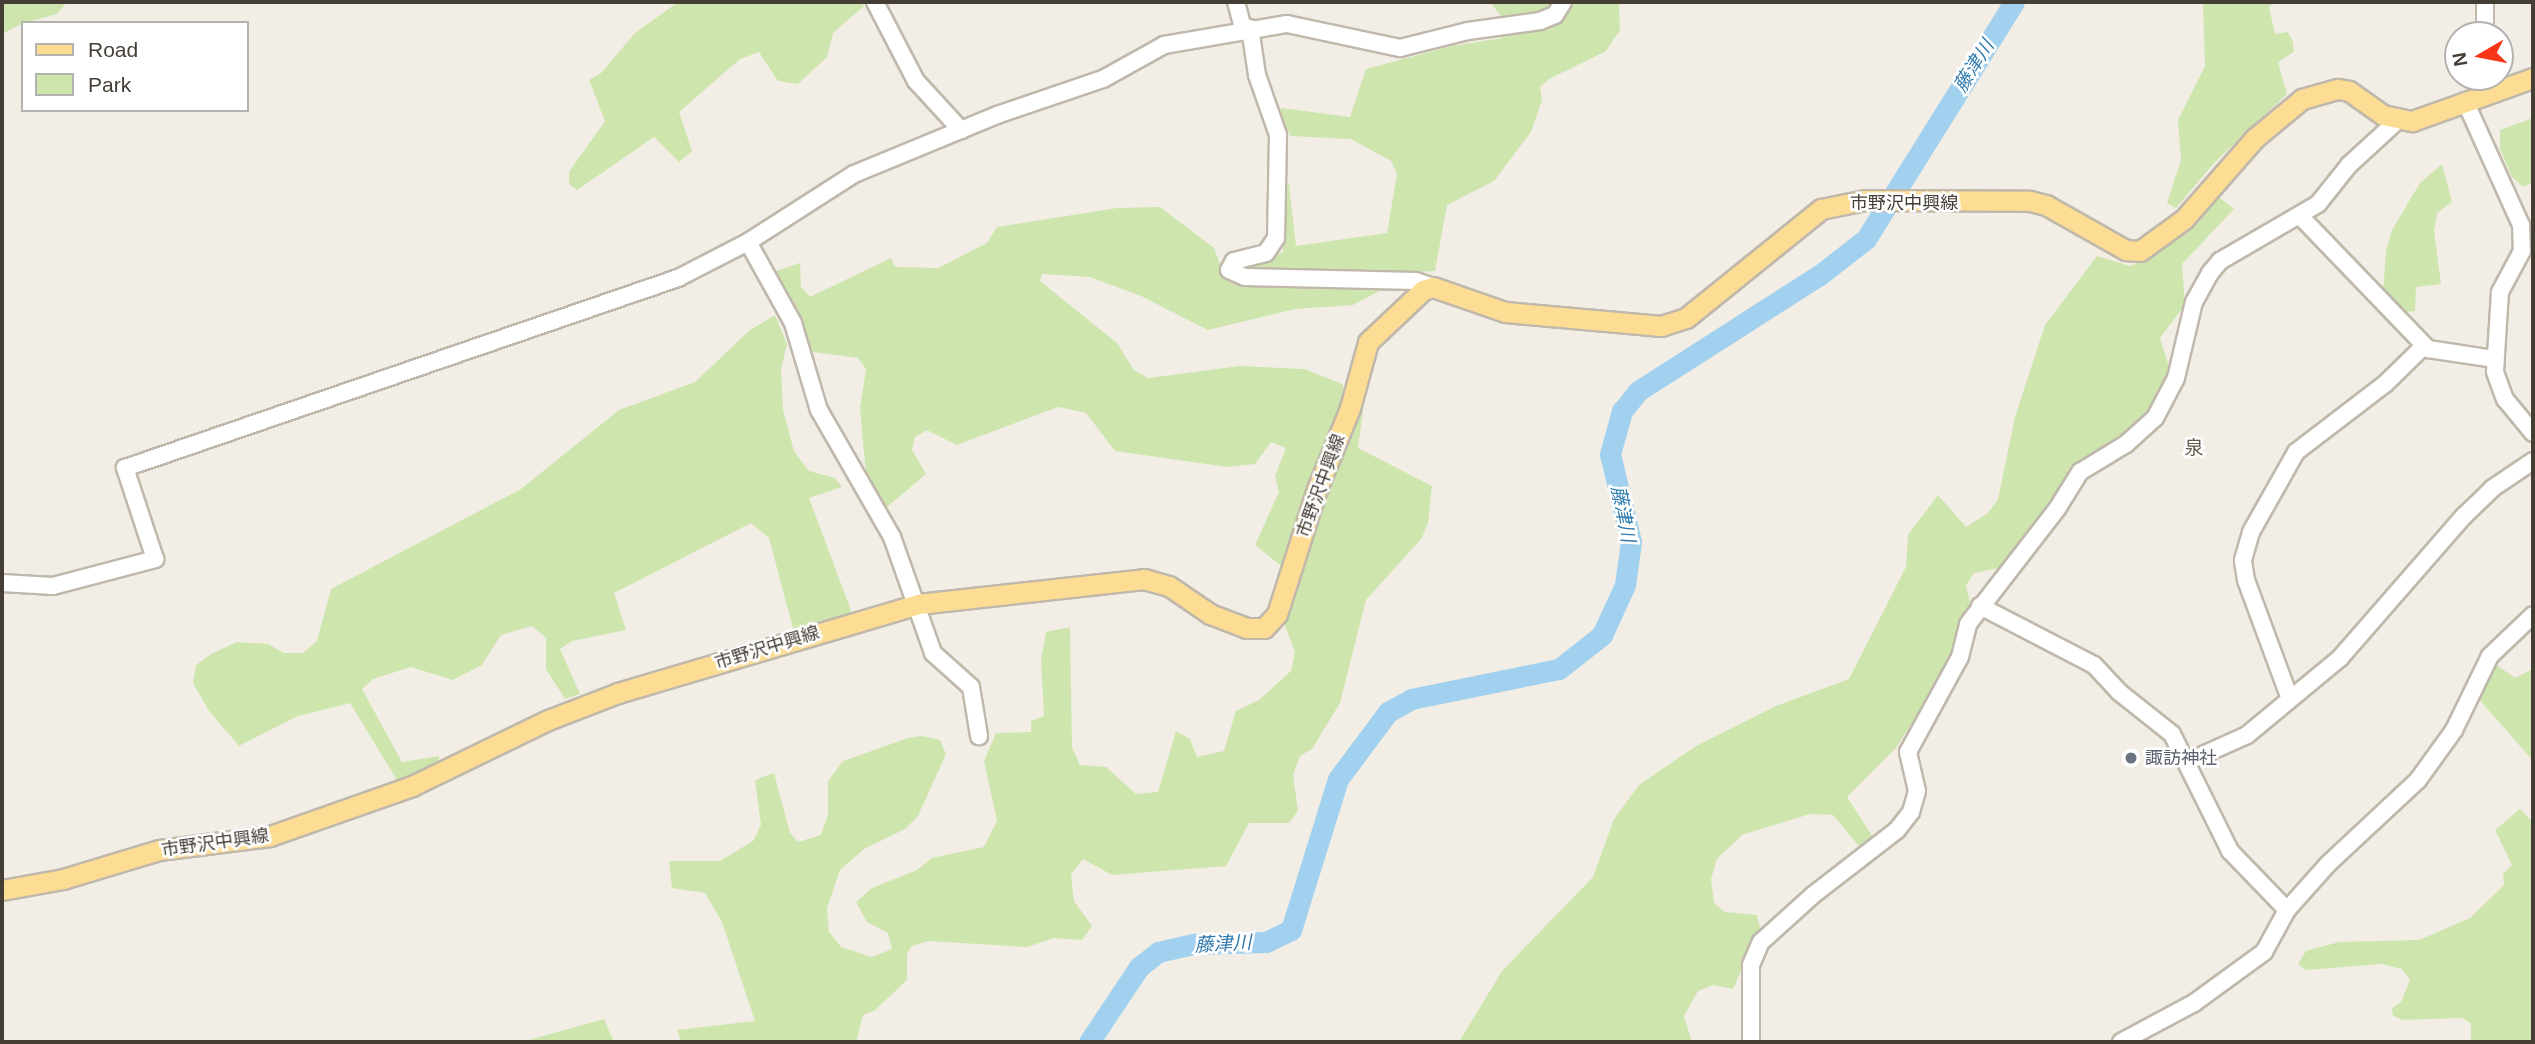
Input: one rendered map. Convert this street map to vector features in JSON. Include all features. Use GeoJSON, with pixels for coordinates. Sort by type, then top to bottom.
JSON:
{"type":"FeatureCollection","features":[{"type":"Feature","properties":{"kind":"main road"},"geometry":{"type":"LineString","coordinates":[[2514,81],[2533,78]]}},
{"type":"Feature","properties":{"kind":"main road","name":"市野沢中興線"},"geometry":{"type":"LineString","coordinates":[[2,890],[63,879],[159,850],[270,836],[412,786],[548,720],[618,694],[918,604],[1144,579],[1169,586],[1210,614],[1246,628],[1264,628],[1277,614],[1317,489],[1350,408],[1368,342],[1423,290],[1433,287],[1506,312],[1661,327],[1686,318],[1821,209],[1865,200],[2046,205],[2106,241],[2140,251],[2184,219],[2255,138],[2302,99],[2338,89],[2349,90],[2397,121]]}},
{"type":"Feature","properties":{"kind":"main road"},"geometry":{"type":"LineString","coordinates":[[2397,121],[2412,121],[2465,101],[2483,91]]}},
{"type":"Feature","properties":{"kind":"street"},"geometry":{"type":"LineString","coordinates":[[874,2],[916,81],[961,130]]}},
{"type":"Feature","properties":{"kind":"street"},"geometry":{"type":"LineString","coordinates":[[1236,2],[1247,29],[1258,75],[1278,135],[1276,238],[1266,254],[1234,261],[1229,270],[1245,277],[1416,281],[1433,287]]}},
{"type":"Feature","properties":{"kind":"street"},"geometry":{"type":"LineString","coordinates":[[2,583],[53,586],[155,559],[125,468],[678,278],[748,242],[855,174],[961,130],[1104,79],[1164,45],[1247,29],[1305,25],[1400,48],[1468,31],[1540,22],[1555,15],[1563,2]]}},
{"type":"Feature","properties":{"kind":"street"},"geometry":{"type":"LineString","coordinates":[[2485,2],[2485,21]]}},
{"type":"Feature","properties":{"kind":"street"},"geometry":{"type":"LineString","coordinates":[[2465,101],[2521,225],[2522,251],[2500,292],[2495,372],[2505,399],[2533,433]]}},
{"type":"Feature","properties":{"kind":"street"},"geometry":{"type":"LineString","coordinates":[[1751,1042],[1755,953],[1776,927],[1877,847],[1911,812],[1917,791],[1908,752],[1960,657],[1968,624],[2057,509],[2080,472],[2126,444],[2155,418],[2176,378],[2194,302],[2210,273],[2227,257],[2300,216],[2397,121]]}},
{"type":"Feature","properties":{"kind":"street"},"geometry":{"type":"LineString","coordinates":[[2300,216],[2424,346],[2438,354],[2495,359]]}},
{"type":"Feature","properties":{"kind":"street"},"geometry":{"type":"LineString","coordinates":[[748,242],[793,323],[818,410],[892,537],[918,604],[933,653],[971,687],[979,736]]}},
{"type":"Feature","properties":{"kind":"street"},"geometry":{"type":"LineString","coordinates":[[2290,699],[2246,580],[2243,560],[2251,532],[2296,452],[2385,384],[2424,346]]}},
{"type":"Feature","properties":{"kind":"street"},"geometry":{"type":"LineString","coordinates":[[2187,762],[2247,735],[2340,657],[2464,516],[2493,488],[2533,461]]}},
{"type":"Feature","properties":{"kind":"street"},"geometry":{"type":"LineString","coordinates":[[1980,606],[2094,665],[2119,692],[2172,734],[2231,851],[2287,910]]}},
{"type":"Feature","properties":{"kind":"street"},"geometry":{"type":"LineString","coordinates":[[2121,1042],[2194,1003],[2249,966],[2272,940],[2287,910],[2328,864],[2418,780],[2454,730],[2490,656],[2533,615]]}},
{"type":"Feature","properties":{"kind":"green space"},"geometry":{"type":"Polygon","coordinates":[[[2,2],[67,2],[57,14],[21,21],[21,24],[2,34],[2,2]]]}},
{"type":"Feature","properties":{"kind":"green space"},"geometry":{"type":"Polygon","coordinates":[[[678,2],[862,2],[864,6],[833,33],[827,57],[798,84],[778,81],[759,52],[740,59],[679,112],[692,151],[679,162],[654,137],[577,190],[569,184],[569,172],[605,121],[589,80],[601,73],[635,33],[678,2]]]}},
{"type":"Feature","properties":{"kind":"green space"},"geometry":{"type":"Polygon","coordinates":[[[1490,2],[1619,2],[1620,30],[1606,51],[1549,79],[1540,87],[1542,100],[1531,132],[1494,181],[1447,205],[1435,271],[1415,272],[1353,305],[1295,309],[1208,330],[1141,296],[1090,277],[1042,274],[1040,281],[1117,343],[1134,370],[1148,378],[1240,366],[1304,369],[1343,384],[1344,401],[1363,410],[1358,448],[1432,486],[1428,523],[1421,539],[1366,600],[1340,703],[1312,749],[1300,756],[1293,775],[1298,811],[1289,823],[1249,823],[1226,866],[1112,875],[1083,859],[1071,874],[1074,901],[1092,926],[1082,940],[1054,938],[1027,947],[928,941],[912,946],[907,953],[907,980],[874,1011],[863,1015],[856,1042],[681,1042],[677,1030],[755,1021],[722,922],[705,893],[672,888],[669,861],[720,861],[753,841],[761,825],[755,781],[774,773],[790,833],[798,842],[821,835],[828,815],[828,781],[843,761],[908,738],[922,736],[940,740],[946,754],[918,816],[905,829],[864,849],[840,870],[827,908],[829,932],[841,947],[872,957],[892,949],[888,933],[867,922],[856,902],[872,888],[917,870],[932,858],[984,847],[997,821],[984,761],[996,733],[1031,732],[1031,721],[1044,716],[1041,660],[1046,632],[1070,627],[1072,748],[1080,765],[1106,767],[1136,794],[1158,792],[1176,731],[1190,739],[1197,757],[1224,751],[1236,711],[1259,700],[1291,671],[1295,652],[1283,620],[1299,580],[1255,545],[1279,492],[1275,476],[1286,448],[1271,442],[1255,464],[1227,467],[1115,451],[1086,413],[1058,407],[957,445],[927,430],[915,437],[912,450],[926,474],[887,507],[868,480],[865,464],[860,408],[866,369],[858,358],[813,352],[773,272],[800,263],[801,287],[810,297],[891,258],[895,267],[938,268],[987,243],[997,227],[1117,208],[1160,207],[1214,248],[1226,280],[1244,282],[1247,267],[1283,252],[1280,185],[1284,180],[1289,184],[1296,246],[1387,233],[1397,174],[1391,161],[1351,139],[1291,136],[1281,121],[1281,108],[1350,117],[1366,69],[1452,46],[1502,38],[1504,20],[1490,2]]]}},
{"type":"Feature","properties":{"kind":"green space"},"geometry":{"type":"Polygon","coordinates":[[[2275,2],[2269,7],[2275,34],[2288,32],[2293,42],[2294,52],[2278,62],[2287,94],[2215,162],[2176,208],[2167,203],[2181,160],[2178,120],[2205,66],[2203,3],[2275,2]]]}},
{"type":"Feature","properties":{"kind":"green space"},"geometry":{"type":"Polygon","coordinates":[[[2533,118],[2533,182],[2523,187],[2512,177],[2500,149],[2500,130],[2533,118]]]}},
{"type":"Feature","properties":{"kind":"green space"},"geometry":{"type":"Polygon","coordinates":[[[2442,164],[2452,202],[2437,213],[2434,231],[2441,284],[2416,287],[2415,311],[2399,313],[2383,294],[2386,250],[2392,230],[2420,183],[2442,164]]]}},
{"type":"Feature","properties":{"kind":"green space"},"geometry":{"type":"Polygon","coordinates":[[[2216,195],[2234,209],[2182,264],[2185,305],[2160,338],[2171,373],[2146,419],[2125,439],[2071,465],[2053,501],[1999,568],[1974,573],[1966,585],[1971,607],[1953,657],[1896,748],[1847,797],[1875,840],[1862,850],[1833,815],[1810,814],[1742,835],[1717,859],[1711,879],[1714,903],[1725,912],[1757,915],[1760,928],[1733,989],[1713,985],[1698,991],[1684,1016],[1692,1042],[1459,1042],[1502,971],[1593,877],[1614,819],[1639,785],[1696,746],[1776,706],[1849,679],[1906,567],[1908,535],[1938,495],[1966,527],[1988,513],[1998,499],[2015,417],[2045,325],[2097,256],[2130,266],[2155,256],[2216,195]]]}},
{"type":"Feature","properties":{"kind":"green space"},"geometry":{"type":"Polygon","coordinates":[[[775,315],[787,344],[781,369],[783,410],[794,451],[809,471],[835,478],[842,487],[809,498],[853,616],[794,632],[769,538],[751,523],[614,593],[626,630],[572,641],[560,649],[580,694],[565,699],[546,669],[546,638],[532,626],[501,635],[482,665],[453,680],[411,667],[373,679],[362,689],[402,762],[439,756],[439,765],[412,779],[397,780],[350,703],[298,716],[239,746],[209,711],[193,683],[196,665],[211,654],[237,642],[268,644],[284,653],[303,653],[317,641],[331,589],[521,489],[619,410],[695,382],[749,331],[775,315]]]}},
{"type":"Feature","properties":{"kind":"green space"},"geometry":{"type":"Polygon","coordinates":[[[2495,664],[2515,678],[2533,669],[2533,761],[2478,698],[2495,664]]]}},
{"type":"Feature","properties":{"kind":"green space"},"geometry":{"type":"Polygon","coordinates":[[[2520,809],[2533,822],[2533,1042],[2471,1042],[2471,1023],[2462,1018],[2403,1020],[2393,1016],[2392,1008],[2401,1002],[2410,980],[2402,969],[2382,964],[2306,970],[2298,964],[2306,951],[2339,942],[2419,940],[2470,918],[2504,885],[2503,874],[2512,865],[2495,830],[2520,809]]]}},
{"type":"Feature","properties":{"kind":"green space"},"geometry":{"type":"Polygon","coordinates":[[[604,1019],[614,1042],[518,1042],[529,1040],[604,1019]]]}},
{"type":"Feature","properties":{"kind":"waterway","name":"藤津川"},"geometry":{"type":"LineString","coordinates":[[1089,1042],[1139,967],[1158,952],[1194,944],[1266,942],[1291,930],[1338,779],[1388,712],[1411,699],[1559,669],[1602,635],[1625,585],[1631,542],[1610,454],[1622,411],[1638,391],[1821,274],[1866,239],[2014,2]]}},
{"type":"Feature","properties":{"kind":"place","name":"諏訪神社"},"geometry":{"type":"Point","coordinates":[2131,758]}},
{"type":"Feature","properties":{"kind":"district","name":"泉"},"geometry":{"type":"Point","coordinates":[2194,448]}}]}
